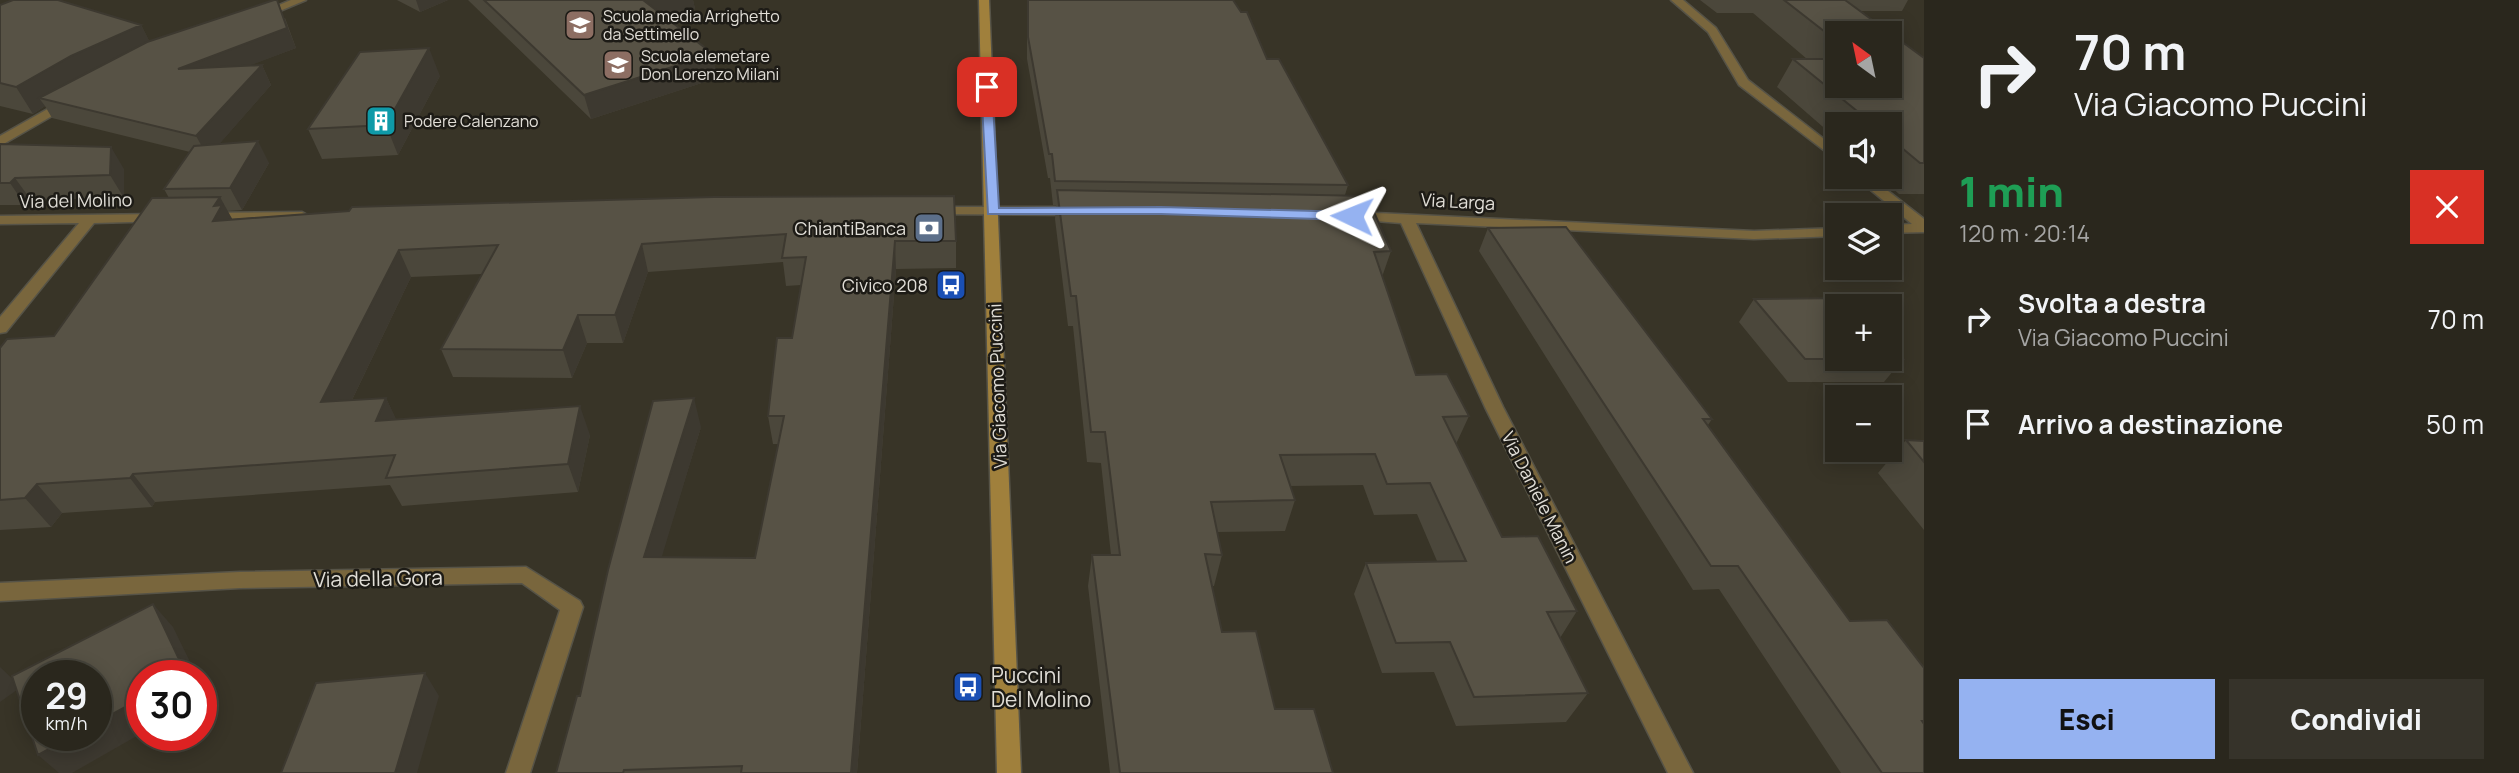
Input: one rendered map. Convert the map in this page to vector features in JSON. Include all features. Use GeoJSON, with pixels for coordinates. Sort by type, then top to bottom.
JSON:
{"type":"FeatureCollection","features":[{"type":"Feature","properties":{"kind":"street"},"geometry":{"type":"LineString","coordinates":[[251,19],[301,0]]}},
{"type":"Feature","properties":{"kind":"street","name":"Via Giacomo Puccini"},"geometry":{"type":"LineString","coordinates":[[984,0],[1009,773]]}},
{"type":"Feature","properties":{"kind":"street"},"geometry":{"type":"LineString","coordinates":[[1676,0],[1712,30],[1744,82],[1825,147]]}},
{"type":"Feature","properties":{"kind":"street"},"geometry":{"type":"LineString","coordinates":[[0,142],[80,94]]}},
{"type":"Feature","properties":{"kind":"street"},"geometry":{"type":"LineString","coordinates":[[1877,189],[1924,227]]}},
{"type":"Feature","properties":{"kind":"street"},"geometry":{"type":"LineString","coordinates":[[911,211],[1097,211]]}},
{"type":"Feature","properties":{"kind":"street","name":"Via del Molino"},"geometry":{"type":"LineString","coordinates":[[0,220],[312,216]]}},
{"type":"Feature","properties":{"kind":"street","name":"Via Larga"},"geometry":{"type":"LineString","coordinates":[[1338,216],[1754,235],[1825,232]]}},
{"type":"Feature","properties":{"kind":"street","name":"Via Daniele Manin"},"geometry":{"type":"LineString","coordinates":[[1406,218],[1494,407],[1681,773]]}},
{"type":"Feature","properties":{"kind":"street"},"geometry":{"type":"LineString","coordinates":[[0,328],[90,219]]}},
{"type":"Feature","properties":{"kind":"street"},"geometry":{"type":"LineString","coordinates":[[1902,228],[1924,227]]}},
{"type":"Feature","properties":{"kind":"street","name":"Via della Gora"},"geometry":{"type":"LineString","coordinates":[[0,592],[240,580],[526,575],[572,607],[518,773]]}},
{"type":"Feature","properties":{"kind":"building"},"geometry":{"type":"Polygon","coordinates":[[[13,0],[58,0],[141,25],[71,56],[16,87],[0,83],[0,5],[13,0]]]}},
{"type":"Feature","properties":{"kind":"building"},"geometry":{"type":"Polygon","coordinates":[[[277,0],[287,28],[178,69],[262,65],[196,136],[39,98],[147,42],[277,0]]]}},
{"type":"Feature","properties":{"kind":"building"},"geometry":{"type":"Polygon","coordinates":[[[484,0],[643,0],[713,54],[584,95],[484,0]]]}},
{"type":"Feature","properties":{"kind":"building"},"geometry":{"type":"Polygon","coordinates":[[[1028,0],[1233,0],[1241,12],[1247,12],[1267,59],[1279,59],[1348,185],[1055,181],[1028,37],[1028,0]]]}},
{"type":"Feature","properties":{"kind":"building"},"geometry":{"type":"Polygon","coordinates":[[[1784,0],[1845,0],[1874,21],[1825,21],[1825,32],[1784,0]]]}},
{"type":"Feature","properties":{"kind":"building"},"geometry":{"type":"Polygon","coordinates":[[[1902,42],[1924,58],[1924,163],[1920,163],[1902,148],[1902,112],[1858,112],[1841,98],[1902,98],[1902,42]]]}},
{"type":"Feature","properties":{"kind":"building"},"geometry":{"type":"Polygon","coordinates":[[[429,48],[386,125],[308,129],[360,52],[429,48]]]}},
{"type":"Feature","properties":{"kind":"building"},"geometry":{"type":"Polygon","coordinates":[[[1793,59],[1825,59],[1825,85],[1793,59]]]}},
{"type":"Feature","properties":{"kind":"building"},"geometry":{"type":"Polygon","coordinates":[[[258,141],[230,188],[164,189],[194,146],[258,141]]]}},
{"type":"Feature","properties":{"kind":"building"},"geometry":{"type":"Polygon","coordinates":[[[0,144],[111,147],[110,175],[15,178],[10,183],[0,183],[0,144]]]}},
{"type":"Feature","properties":{"kind":"building"},"geometry":{"type":"Polygon","coordinates":[[[1057,190],[1367,196],[1391,251],[1374,252],[1416,375],[1447,374],[1469,416],[1443,417],[1502,537],[1538,536],[1577,611],[1547,612],[1588,693],[1474,697],[1450,642],[1396,643],[1366,563],[1466,561],[1430,483],[1387,484],[1375,454],[1280,455],[1295,500],[1211,502],[1222,555],[1205,554],[1222,632],[1256,631],[1275,709],[1314,709],[1333,773],[1120,773],[1092,555],[1120,555],[1105,432],[1091,432],[1076,296],[1071,296],[1057,190]]]}},
{"type":"Feature","properties":{"kind":"building"},"geometry":{"type":"Polygon","coordinates":[[[954,196],[956,241],[895,241],[851,773],[741,773],[742,766],[624,770],[623,773],[556,773],[577,696],[580,696],[608,570],[653,401],[694,398],[644,557],[755,558],[784,416],[768,416],[777,338],[792,338],[806,257],[782,258],[786,234],[642,244],[615,315],[578,315],[563,350],[441,349],[498,245],[399,250],[321,402],[386,398],[376,421],[580,406],[568,464],[386,478],[395,455],[133,474],[130,478],[37,484],[25,498],[0,500],[0,348],[7,339],[54,336],[152,198],[220,197],[214,206],[222,205],[213,221],[349,211],[352,207],[713,197],[954,196]]]}},
{"type":"Feature","properties":{"kind":"building"},"geometry":{"type":"Polygon","coordinates":[[[1566,227],[1712,419],[1703,419],[1850,621],[1887,620],[1924,668],[1924,773],[1882,773],[1738,566],[1711,566],[1488,228],[1566,227]]]}},
{"type":"Feature","properties":{"kind":"building"},"geometry":{"type":"Polygon","coordinates":[[[1825,298],[1825,359],[1805,359],[1754,299],[1825,298]]]}},
{"type":"Feature","properties":{"kind":"building"},"geometry":{"type":"Polygon","coordinates":[[[1906,440],[1924,441],[1924,462],[1906,440]]]}},
{"type":"Feature","properties":{"kind":"building"},"geometry":{"type":"Polygon","coordinates":[[[153,604],[179,660],[126,660],[126,707],[112,714],[112,660],[43,660],[153,604]]]}},
{"type":"Feature","properties":{"kind":"building"},"geometry":{"type":"Polygon","coordinates":[[[21,671],[21,703],[12,676],[21,671]]]}},
{"type":"Feature","properties":{"kind":"building"},"geometry":{"type":"Polygon","coordinates":[[[425,673],[395,773],[281,773],[316,683],[425,673]]]}},
{"type":"Feature","properties":{"kind":"place","name":"Scuola media Arrighetto da Settimello"},"geometry":{"type":"Point","coordinates":[580,25]}},
{"type":"Feature","properties":{"kind":"place","name":"Scuola elemetare Don Lorenzo Milani"},"geometry":{"type":"Point","coordinates":[618,65]}},
{"type":"Feature","properties":{"kind":"place","name":"Podere Calenzano"},"geometry":{"type":"Point","coordinates":[381,121]}},
{"type":"Feature","properties":{"kind":"place","name":"ChiantiBanca"},"geometry":{"type":"Point","coordinates":[929,228]}},
{"type":"Feature","properties":{"kind":"place","name":"Civico 208"},"geometry":{"type":"Point","coordinates":[951,285]}},
{"type":"Feature","properties":{"kind":"place","name":"Puccini Del Molino"},"geometry":{"type":"Point","coordinates":[968,687]}},
{"type":"Feature","properties":{"kind":"route"},"geometry":{"type":"LineString","coordinates":[[987,87],[992,212],[1161,211],[1352,216]]}}]}
